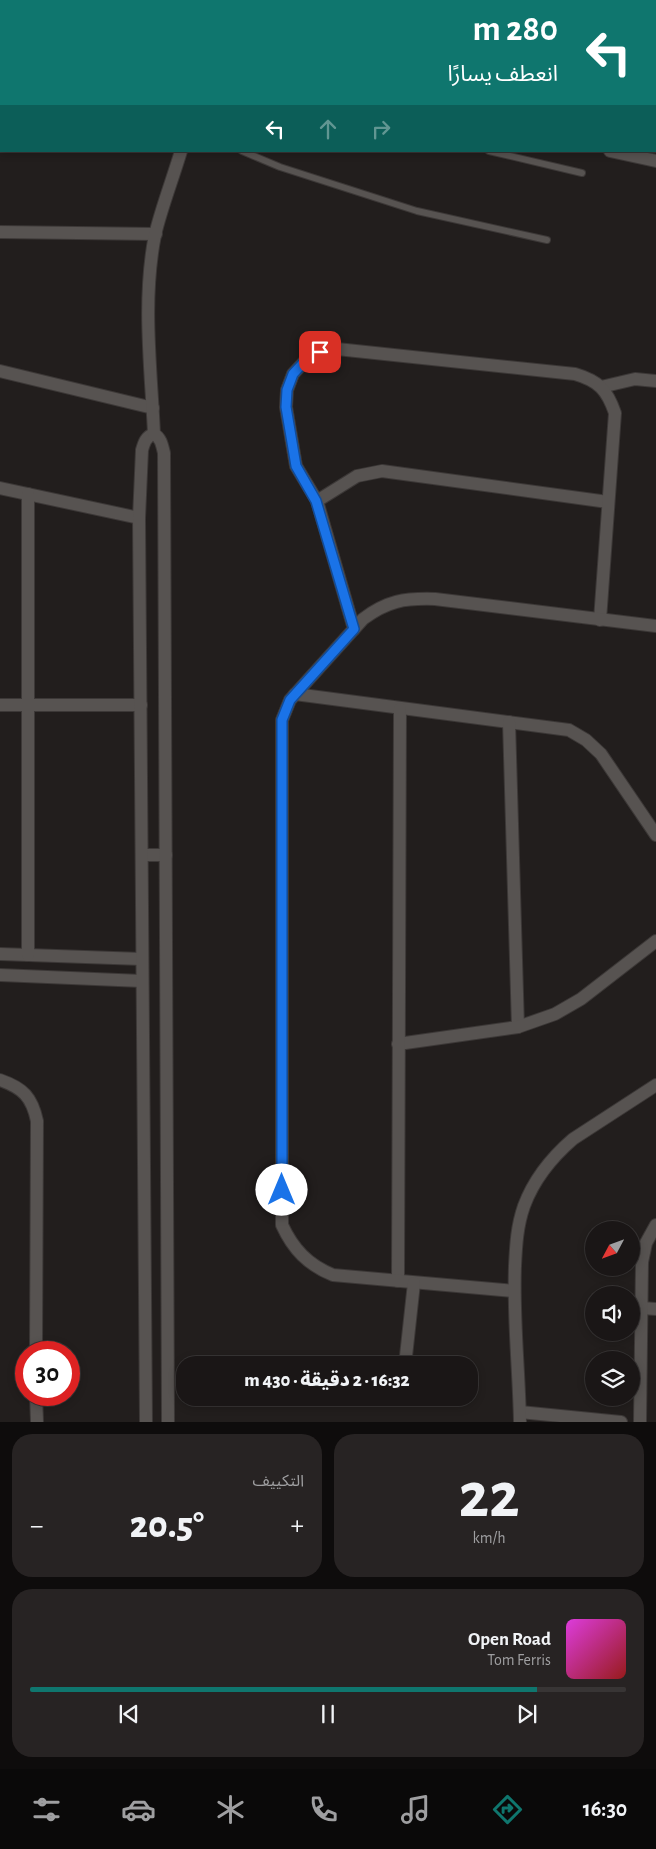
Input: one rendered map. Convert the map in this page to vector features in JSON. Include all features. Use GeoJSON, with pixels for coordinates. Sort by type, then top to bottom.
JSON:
{"type":"FeatureCollection","features":[{"type":"Feature","properties":{"kind":"street"},"geometry":{"type":"LineString","coordinates":[[154,434],[148,322],[149,284],[156,234],[181,152]]}},
{"type":"Feature","properties":{"kind":"street"},"geometry":{"type":"LineString","coordinates":[[615,152],[656,161]]}},
{"type":"Feature","properties":{"kind":"street"},"geometry":{"type":"LineString","coordinates":[[0,232],[156,234]]}},
{"type":"Feature","properties":{"kind":"street"},"geometry":{"type":"LineString","coordinates":[[354,629],[316,501],[296,466],[286,407],[287,390],[293,374],[305,361],[320,352],[337,349],[575,374],[589,378],[602,387],[610,399],[614,414],[600,620]]}},
{"type":"Feature","properties":{"kind":"street"},"geometry":{"type":"LineString","coordinates":[[0,371],[153,408]]}},
{"type":"Feature","properties":{"kind":"street"},"geometry":{"type":"LineString","coordinates":[[602,387],[635,380],[656,381]]}},
{"type":"Feature","properties":{"kind":"street"},"geometry":{"type":"LineString","coordinates":[[146,1422],[139,518],[142,450],[149,435],[154,434]]}},
{"type":"Feature","properties":{"kind":"street"},"geometry":{"type":"LineString","coordinates":[[154,434],[158,436],[164,453],[168,1422]]}},
{"type":"Feature","properties":{"kind":"street"},"geometry":{"type":"LineString","coordinates":[[316,501],[357,476],[382,471],[608,502]]}},
{"type":"Feature","properties":{"kind":"street"},"geometry":{"type":"LineString","coordinates":[[0,488],[139,518]]}},
{"type":"Feature","properties":{"kind":"street"},"geometry":{"type":"LineString","coordinates":[[28,494],[28,955]]}},
{"type":"Feature","properties":{"kind":"street"},"geometry":{"type":"LineString","coordinates":[[514,1291],[332,1275],[319,1270],[297,1251],[282,1225],[282,720],[286,706],[295,694],[354,629],[373,611],[397,601],[410,598],[434,599],[656,626]]}},
{"type":"Feature","properties":{"kind":"street"},"geometry":{"type":"LineString","coordinates":[[295,694],[569,730],[586,740],[601,754],[656,835]]}},
{"type":"Feature","properties":{"kind":"street"},"geometry":{"type":"LineString","coordinates":[[0,704],[141,705]]}},
{"type":"Feature","properties":{"kind":"street"},"geometry":{"type":"LineString","coordinates":[[398,1281],[400,708]]}},
{"type":"Feature","properties":{"kind":"street"},"geometry":{"type":"LineString","coordinates":[[509,722],[518,1027]]}},
{"type":"Feature","properties":{"kind":"street"},"geometry":{"type":"LineString","coordinates":[[142,856],[166,855]]}},
{"type":"Feature","properties":{"kind":"street"},"geometry":{"type":"LineString","coordinates":[[398,1044],[518,1027],[555,1014],[570,1006],[656,941]]}},
{"type":"Feature","properties":{"kind":"street"},"geometry":{"type":"LineString","coordinates":[[0,954],[142,959]]}},
{"type":"Feature","properties":{"kind":"street"},"geometry":{"type":"LineString","coordinates":[[0,975],[142,981]]}},
{"type":"Feature","properties":{"kind":"street"},"geometry":{"type":"LineString","coordinates":[[0,1080],[14,1085],[26,1094],[34,1106],[37,1121],[36,1341]]}},
{"type":"Feature","properties":{"kind":"street"},"geometry":{"type":"LineString","coordinates":[[621,1422],[520,1417],[514,1291],[517,1235],[520,1219],[531,1190],[539,1176],[560,1150],[656,1085]]}},
{"type":"Feature","properties":{"kind":"street"},"geometry":{"type":"LineString","coordinates":[[143,1086],[166,1086]]}},
{"type":"Feature","properties":{"kind":"street"},"geometry":{"type":"LineString","coordinates":[[640,1422],[642,1262],[646,1243],[656,1225]]}},
{"type":"Feature","properties":{"kind":"street"},"geometry":{"type":"LineString","coordinates":[[406,1356],[414,1283]]}},
{"type":"Feature","properties":{"kind":"street"},"geometry":{"type":"LineString","coordinates":[[642,1308],[656,1309]]}},
{"type":"Feature","properties":{"kind":"street"},"geometry":{"type":"LineString","coordinates":[[145,1387],[168,1389]]}},
{"type":"Feature","properties":{"kind":"street"},"geometry":{"type":"LineString","coordinates":[[36,1406],[36,1422]]}},
{"type":"Feature","properties":{"kind":"lane"},"geometry":{"type":"LineString","coordinates":[[244,152],[280,168],[417,211],[547,240]]}},
{"type":"Feature","properties":{"kind":"lane"},"geometry":{"type":"LineString","coordinates":[[493,152],[582,173]]}},
{"type":"Feature","properties":{"kind":"route"},"geometry":{"type":"LineString","coordinates":[[282,1190],[282,720],[290,700],[354,629],[316,501],[296,466],[286,407],[287,390],[293,374],[305,361],[320,352]]}}]}
